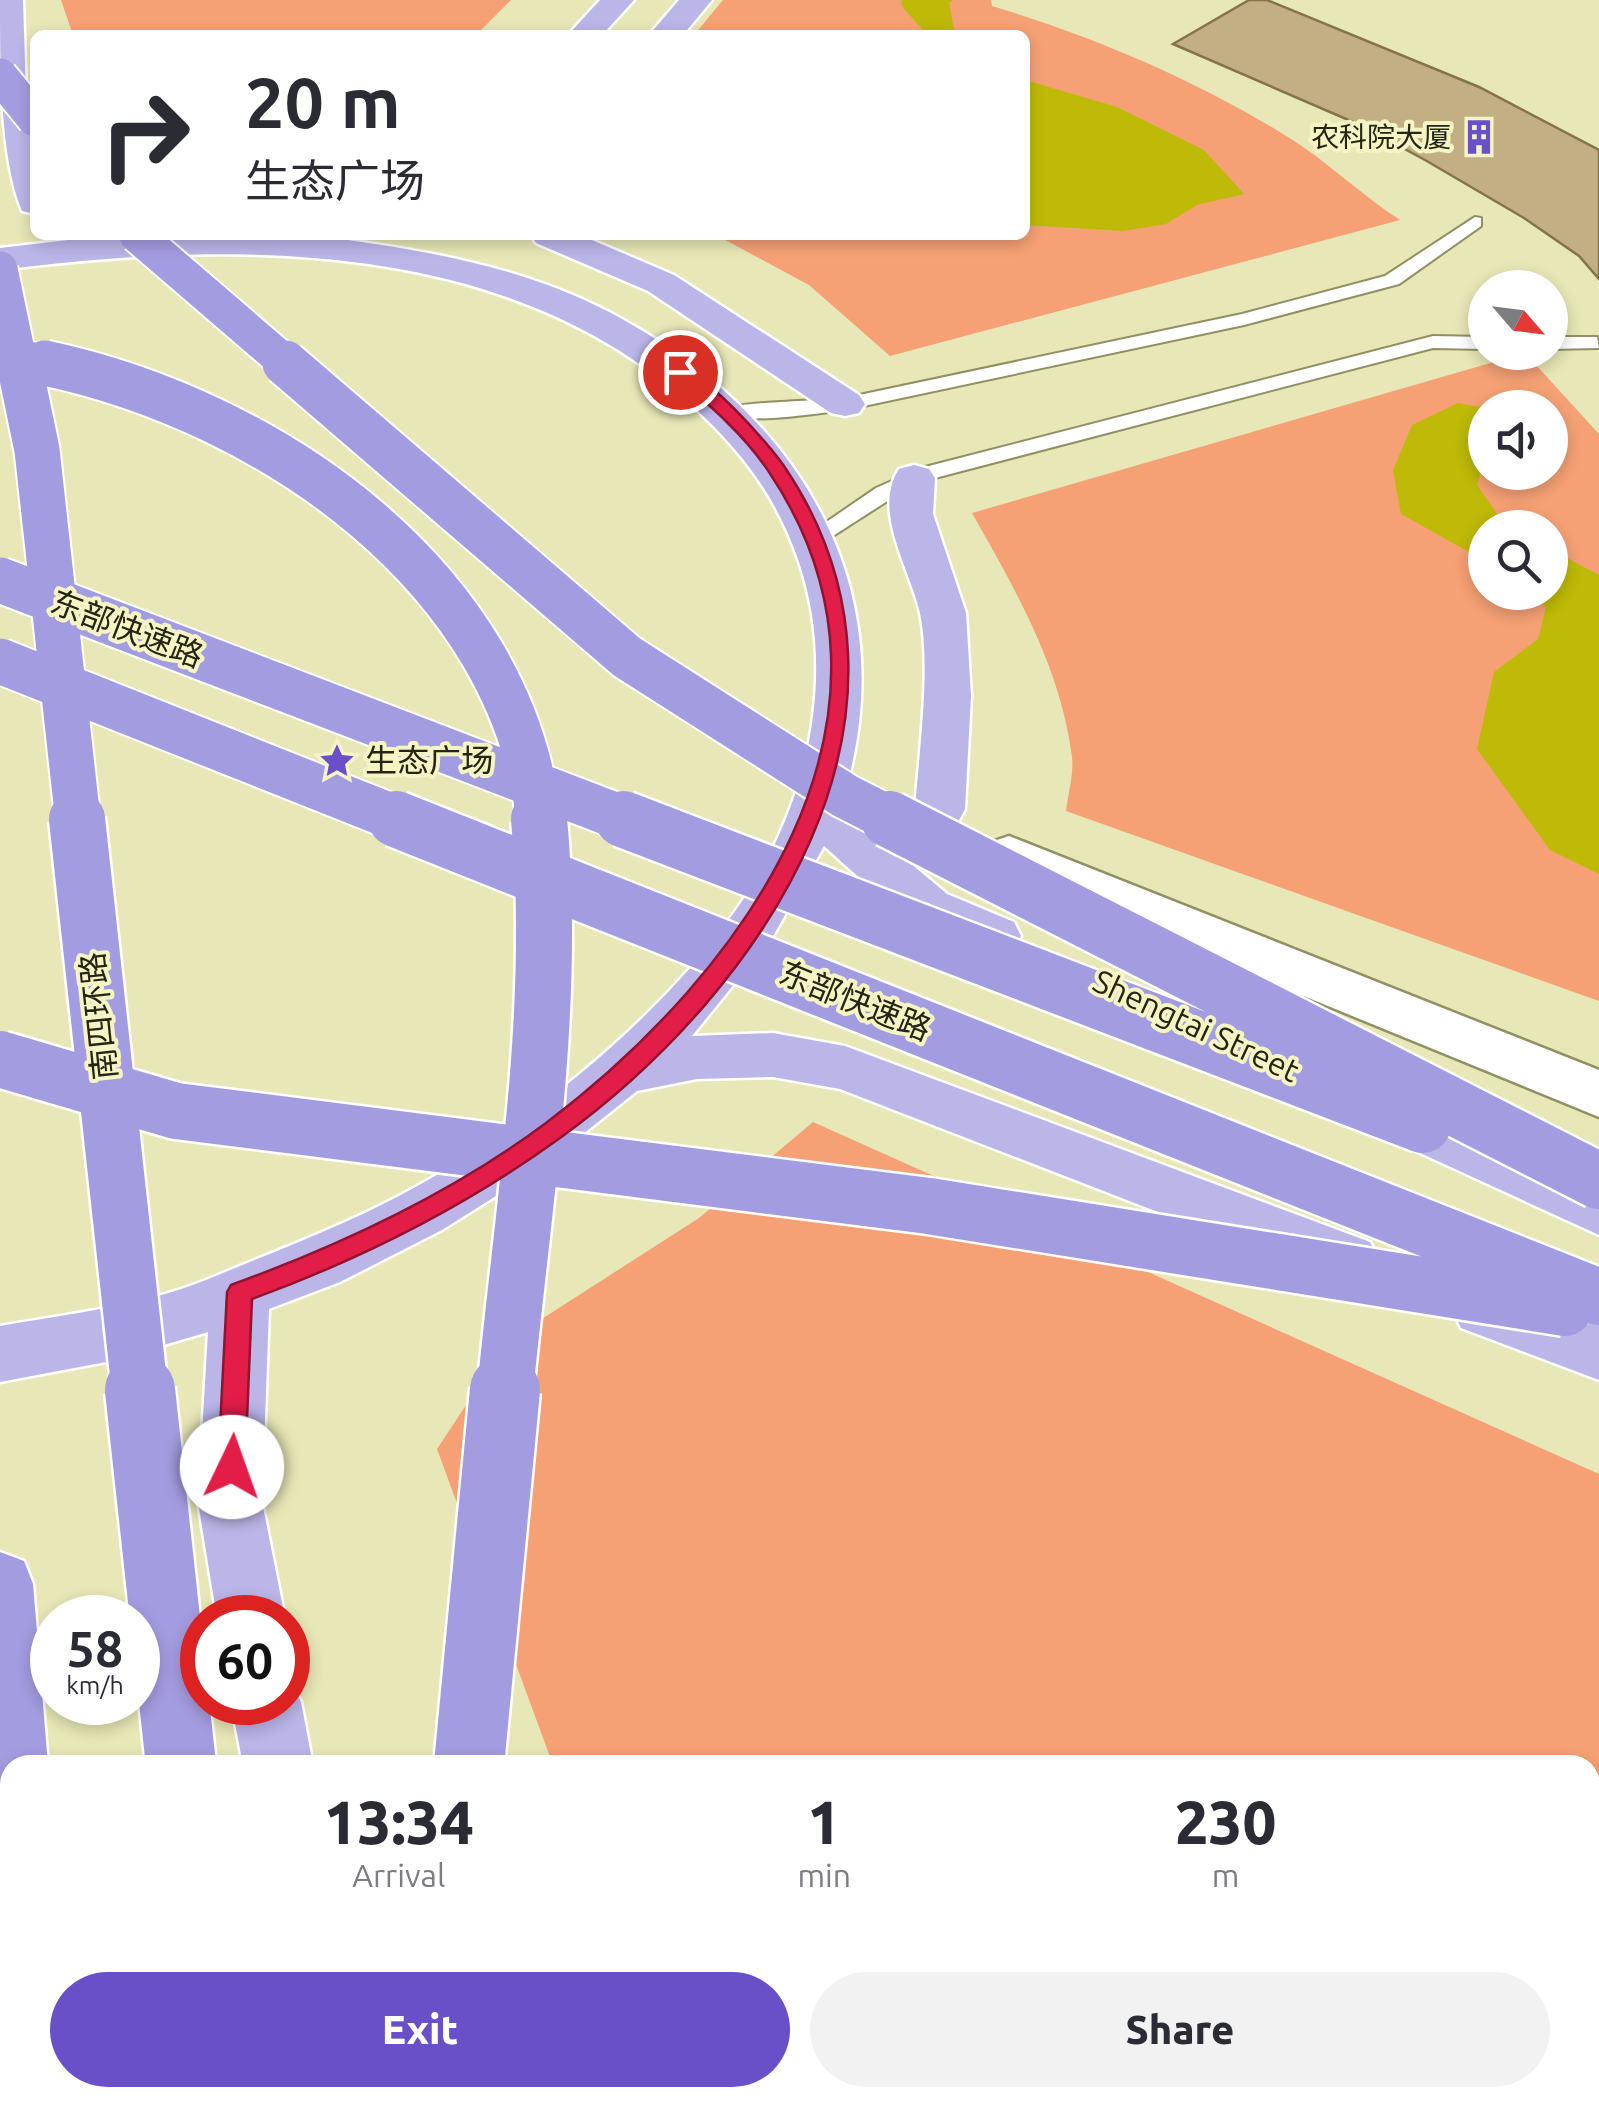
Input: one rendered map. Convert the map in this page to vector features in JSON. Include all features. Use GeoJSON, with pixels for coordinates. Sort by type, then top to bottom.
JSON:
{"type":"FeatureCollection","features":[{"type":"Feature","properties":{"kind":"highway"},"geometry":{"type":"LineString","coordinates":[[0,76],[30,114]]}},
{"type":"Feature","properties":{"kind":"highway"},"geometry":{"type":"LineString","coordinates":[[143,240],[627,657],[845,796],[1599,1181]]}},
{"type":"Feature","properties":{"kind":"highway","name":"南四环路"},"geometry":{"type":"LineString","coordinates":[[0,269],[36,450],[180,1755]]}},
{"type":"Feature","properties":{"kind":"highway"},"geometry":{"type":"LineString","coordinates":[[0,353],[81,370],[165,399],[248,435],[298,465],[374,524],[447,598],[502,688],[526,746],[546,900],[541,1020],[470,1755]]}},
{"type":"Feature","properties":{"kind":"highway","name":"东部快速路"},"geometry":{"type":"LineString","coordinates":[[0,580],[1599,1192]]}},
{"type":"Feature","properties":{"kind":"highway","name":"东部快速路"},"geometry":{"type":"LineString","coordinates":[[0,661],[1599,1297]]}},
{"type":"Feature","properties":{"kind":"highway"},"geometry":{"type":"LineString","coordinates":[[0,1058],[176,1111],[929,1206],[1599,1314]]}},
{"type":"Feature","properties":{"kind":"highway"},"geometry":{"type":"LineString","coordinates":[[0,1584],[12,1755]]}},
{"type":"Feature","properties":{"kind":"main road"},"geometry":{"type":"LineString","coordinates":[[8,0],[10,127],[30,187]]}},
{"type":"Feature","properties":{"kind":"main road"},"geometry":{"type":"LineString","coordinates":[[589,30],[618,0]]}},
{"type":"Feature","properties":{"kind":"main road"},"geometry":{"type":"LineString","coordinates":[[669,30],[696,0]]}},
{"type":"Feature","properties":{"kind":"main road"},"geometry":{"type":"LineString","coordinates":[[514,240],[543,297]]}},
{"type":"Feature","properties":{"kind":"main road"},"geometry":{"type":"LineString","coordinates":[[561,240],[661,283],[845,404]]}},
{"type":"Feature","properties":{"kind":"main road"},"geometry":{"type":"LineString","coordinates":[[0,259],[65,242],[335,241],[432,264],[543,297],[625,336],[680,372],[727,411],[776,467],[814,538],[832,588],[841,657],[836,732],[815,810],[776,891],[720,973],[625,1071],[552,1131],[442,1202],[317,1264],[180,1314],[36,1350],[0,1354]]}},
{"type":"Feature","properties":{"kind":"main road"},"geometry":{"type":"LineString","coordinates":[[914,478],[911,514],[943,613],[948,696],[940,810]]}},
{"type":"Feature","properties":{"kind":"main road","name":"Shengtai Street"},"geometry":{"type":"LineString","coordinates":[[815,810],[929,908],[1599,1210]]}},
{"type":"Feature","properties":{"kind":"main road"},"geometry":{"type":"LineString","coordinates":[[625,1071],[697,1057],[773,1055],[846,1068],[1106,1170],[1599,1352]]}},
{"type":"Feature","properties":{"kind":"main road"},"geometry":{"type":"LineString","coordinates":[[240,1292],[230,1502],[247,1595]]}},
{"type":"Feature","properties":{"kind":"main road"},"geometry":{"type":"LineString","coordinates":[[270,1725],[276,1755]]}},
{"type":"Feature","properties":{"kind":"street"},"geometry":{"type":"LineString","coordinates":[[940,810],[968,836],[1041,869],[1599,1094]]}},
{"type":"Feature","properties":{"kind":"lane"},"geometry":{"type":"LineString","coordinates":[[727,411],[798,410],[845,404],[1244,319],[1392,280],[1474,222]]}},
{"type":"Feature","properties":{"kind":"lane"},"geometry":{"type":"LineString","coordinates":[[814,538],[914,478],[1433,342],[1468,343]]}},
{"type":"Feature","properties":{"kind":"lane"},"geometry":{"type":"LineString","coordinates":[[1568,343],[1598,343]]}},
{"type":"Feature","properties":{"kind":"shaded area"},"geometry":{"type":"Polygon","coordinates":[[[61,0],[511,0],[481,30],[71,30],[61,0]]]}},
{"type":"Feature","properties":{"kind":"shaded area"},"geometry":{"type":"Polygon","coordinates":[[[723,0],[991,0],[992,6],[1107,46],[1253,116],[1302,146],[1400,220],[890,356],[809,285],[725,240],[1030,240],[1030,30],[698,30],[723,0]]]}},
{"type":"Feature","properties":{"kind":"shaded area"},"geometry":{"type":"Polygon","coordinates":[[[902,0],[953,0],[949,3],[954,30],[923,30],[901,5],[902,0]]]}},
{"type":"Feature","properties":{"kind":"shaded area"},"geometry":{"type":"Polygon","coordinates":[[[1030,81],[1117,107],[1204,150],[1244,194],[1197,205],[1166,224],[1123,231],[1030,225],[1030,81]]]}},
{"type":"Feature","properties":{"kind":"shaded area"},"geometry":{"type":"Polygon","coordinates":[[[1468,369],[1541,370],[1559,390],[1468,390],[1468,490],[1568,490],[1568,400],[1599,434],[1599,1001],[1066,811],[1072,757],[1066,724],[1047,661],[1020,600],[972,513],[1468,369]]]}},
{"type":"Feature","properties":{"kind":"shaded area"},"geometry":{"type":"Polygon","coordinates":[[[1458,403],[1468,405],[1468,490],[1480,490],[1494,510],[1468,510],[1468,551],[1401,514],[1393,470],[1412,425],[1458,403]]]}},
{"type":"Feature","properties":{"kind":"shaded area"},"geometry":{"type":"Polygon","coordinates":[[[1568,559],[1599,575],[1599,874],[1550,850],[1477,749],[1494,672],[1538,639],[1545,610],[1568,610],[1568,559]]]}},
{"type":"Feature","properties":{"kind":"shaded area"},"geometry":{"type":"Polygon","coordinates":[[[813,1122],[1599,1474],[1599,1755],[549,1755],[437,1449],[509,1340],[699,1218],[813,1122]]]}},
{"type":"Feature","properties":{"kind":"building","name":"农科院大厦"},"geometry":{"type":"Polygon","coordinates":[[[1249,0],[1267,0],[1479,87],[1599,150],[1599,279],[1579,256],[1524,218],[1425,160],[1360,125],[1173,44],[1249,0]]]}},
{"type":"Feature","properties":{"kind":"place","name":"农科院大厦"},"geometry":{"type":"Point","coordinates":[1479,137]}},
{"type":"Feature","properties":{"kind":"place","name":"生态广场"},"geometry":{"type":"Point","coordinates":[337,761]}},
{"type":"Feature","properties":{"kind":"route"},"geometry":{"type":"LineString","coordinates":[[232,1467],[240,1292],[317,1264],[442,1202],[552,1131],[625,1071],[720,973],[776,891],[815,810],[836,732],[841,657],[832,588],[809,525],[776,467],[727,411],[680,372]]}}]}
